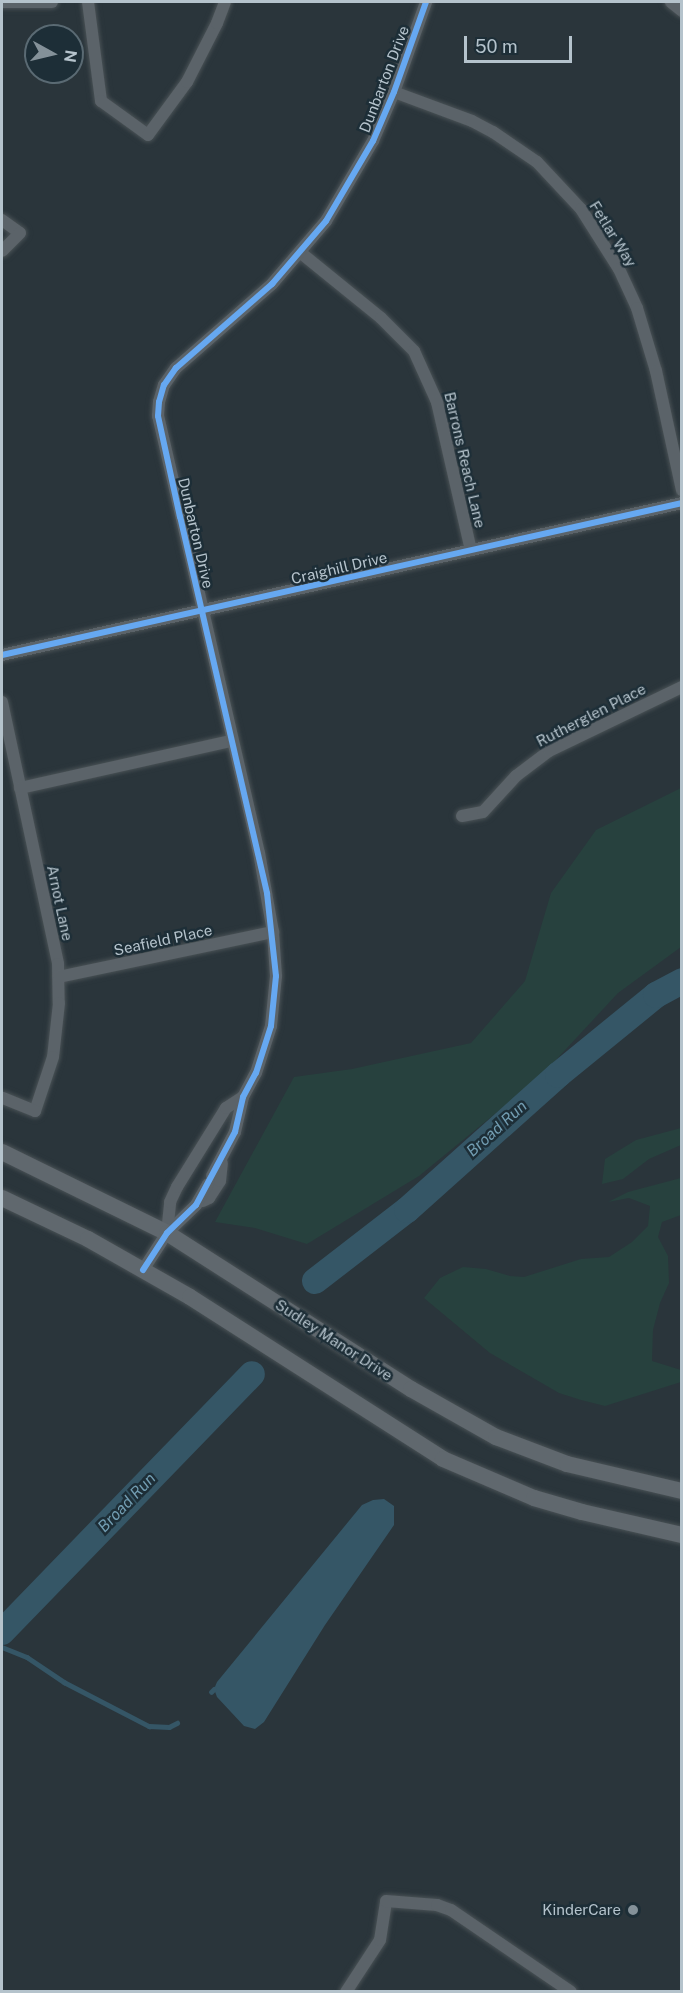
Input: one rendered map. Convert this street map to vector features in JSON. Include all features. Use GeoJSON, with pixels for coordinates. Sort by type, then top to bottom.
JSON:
{"type":"FeatureCollection","features":[{"type":"Feature","properties":{"kind":"main road","name":"Sudley Manor Drive"},"geometry":{"type":"LineString","coordinates":[[2,1152],[167,1233],[411,1389],[496,1437],[567,1464],[681,1491]]}},
{"type":"Feature","properties":{"kind":"main road"},"geometry":{"type":"LineString","coordinates":[[2,1198],[88,1239],[190,1297],[443,1459],[534,1498],[582,1512],[681,1535]]}},
{"type":"Feature","properties":{"kind":"street"},"geometry":{"type":"LineString","coordinates":[[2,2],[52,2]]}},
{"type":"Feature","properties":{"kind":"street"},"geometry":{"type":"LineString","coordinates":[[88,2],[101,101],[148,135],[187,82],[225,2]]}},
{"type":"Feature","properties":{"kind":"street","name":"Dunbarton Drive"},"geometry":{"type":"LineString","coordinates":[[196,1205],[223,1157],[240,1118],[243,1097],[256,1073],[271,1026],[276,976],[273,932],[265,883],[158,416],[159,402],[164,385],[176,368],[233,321],[301,253],[326,221],[352,178],[394,92],[426,2]]}},
{"type":"Feature","properties":{"kind":"street"},"geometry":{"type":"LineString","coordinates":[[670,2],[681,11]]}},
{"type":"Feature","properties":{"kind":"street","name":"Fetlar Way"},"geometry":{"type":"LineString","coordinates":[[394,92],[472,121],[518,148],[554,179],[595,228],[619,269],[647,336],[681,490]]}},
{"type":"Feature","properties":{"kind":"street"},"geometry":{"type":"LineString","coordinates":[[2,220],[20,233],[2,251]]}},
{"type":"Feature","properties":{"kind":"street","name":"Barrons Reach Lane"},"geometry":{"type":"LineString","coordinates":[[301,253],[381,318],[414,351],[438,402],[471,550]]}},
{"type":"Feature","properties":{"kind":"street","name":"Craighill Drive"},"geometry":{"type":"LineString","coordinates":[[2,655],[681,503]]}},
{"type":"Feature","properties":{"kind":"street","name":"Rutherglen Place"},"geometry":{"type":"LineString","coordinates":[[462,816],[483,812],[516,776],[549,750],[681,687]]}},
{"type":"Feature","properties":{"kind":"street","name":"Arnot Lane"},"geometry":{"type":"LineString","coordinates":[[2,702],[59,977],[56,1037],[35,1111],[2,1098]]}},
{"type":"Feature","properties":{"kind":"street"},"geometry":{"type":"LineString","coordinates":[[20,788],[231,741]]}},
{"type":"Feature","properties":{"kind":"street","name":"Seafield Place"},"geometry":{"type":"LineString","coordinates":[[59,977],[273,932]]}},
{"type":"Feature","properties":{"kind":"street","name":"Dunbarton Drive"},"geometry":{"type":"LineString","coordinates":[[167,1233],[168,1210],[177,1187],[226,1108],[243,1097]]}},
{"type":"Feature","properties":{"kind":"street","name":"Dunbarton Drive"},"geometry":{"type":"LineString","coordinates":[[143,1270],[167,1233],[196,1205],[209,1198],[220,1181],[223,1157]]}},
{"type":"Feature","properties":{"kind":"street"},"geometry":{"type":"LineString","coordinates":[[346,1992],[374,1954],[380,1940],[386,1901],[437,1905],[451,1910],[571,1992]]}},
{"type":"Feature","properties":{"kind":"green space"},"geometry":{"type":"Polygon","coordinates":[[[681,788],[681,947],[618,993],[541,1076],[419,1176],[307,1244],[255,1228],[215,1222],[294,1077],[352,1069],[471,1043],[525,981],[551,893],[596,830],[681,788]]]}},
{"type":"Feature","properties":{"kind":"green space"},"geometry":{"type":"Polygon","coordinates":[[[681,1128],[681,1145],[649,1159],[623,1179],[602,1184],[605,1159],[636,1140],[681,1128]]]}},
{"type":"Feature","properties":{"kind":"green space"},"geometry":{"type":"Polygon","coordinates":[[[681,1178],[681,1215],[662,1222],[658,1237],[668,1256],[669,1283],[660,1303],[653,1330],[652,1361],[681,1370],[681,1382],[605,1406],[559,1393],[490,1353],[424,1298],[440,1278],[463,1267],[524,1277],[581,1259],[609,1257],[632,1242],[648,1226],[650,1206],[629,1198],[608,1202],[628,1192],[681,1178]]]}},
{"type":"Feature","properties":{"kind":"water"},"geometry":{"type":"Polygon","coordinates":[[[384,1499],[394,1506],[394,1525],[325,1625],[264,1722],[255,1729],[244,1726],[217,1697],[214,1689],[217,1682],[362,1505],[373,1500],[384,1499]]]}},
{"type":"Feature","properties":{"kind":"waterway","name":"Broad Run"},"geometry":{"type":"LineString","coordinates":[[315,1281],[407,1210],[558,1075],[656,995],[682,981]]}},
{"type":"Feature","properties":{"kind":"waterway","name":"Broad Run"},"geometry":{"type":"LineString","coordinates":[[2,1632],[252,1374]]}},
{"type":"Feature","properties":{"kind":"waterway"},"geometry":{"type":"LineString","coordinates":[[2,1647],[27,1657],[64,1682],[149,1726],[169,1727],[177,1723]]}},
{"type":"Feature","properties":{"kind":"waterway"},"geometry":{"type":"LineString","coordinates":[[211,1692],[214,1689]]}},
{"type":"Feature","properties":{"kind":"cycle path"},"geometry":{"type":"LineString","coordinates":[[143,1270],[167,1233],[196,1205],[235,1132],[243,1097],[256,1073],[271,1026],[276,976],[267,893],[180,517],[158,416],[159,402],[164,385],[176,368],[272,284],[326,221],[373,141],[394,92],[426,2]]}},
{"type":"Feature","properties":{"kind":"cycle path"},"geometry":{"type":"LineString","coordinates":[[2,655],[682,503]]}},
{"type":"Feature","properties":{"kind":"place","name":"KinderCare"},"geometry":{"type":"Point","coordinates":[633,1910]}}]}
